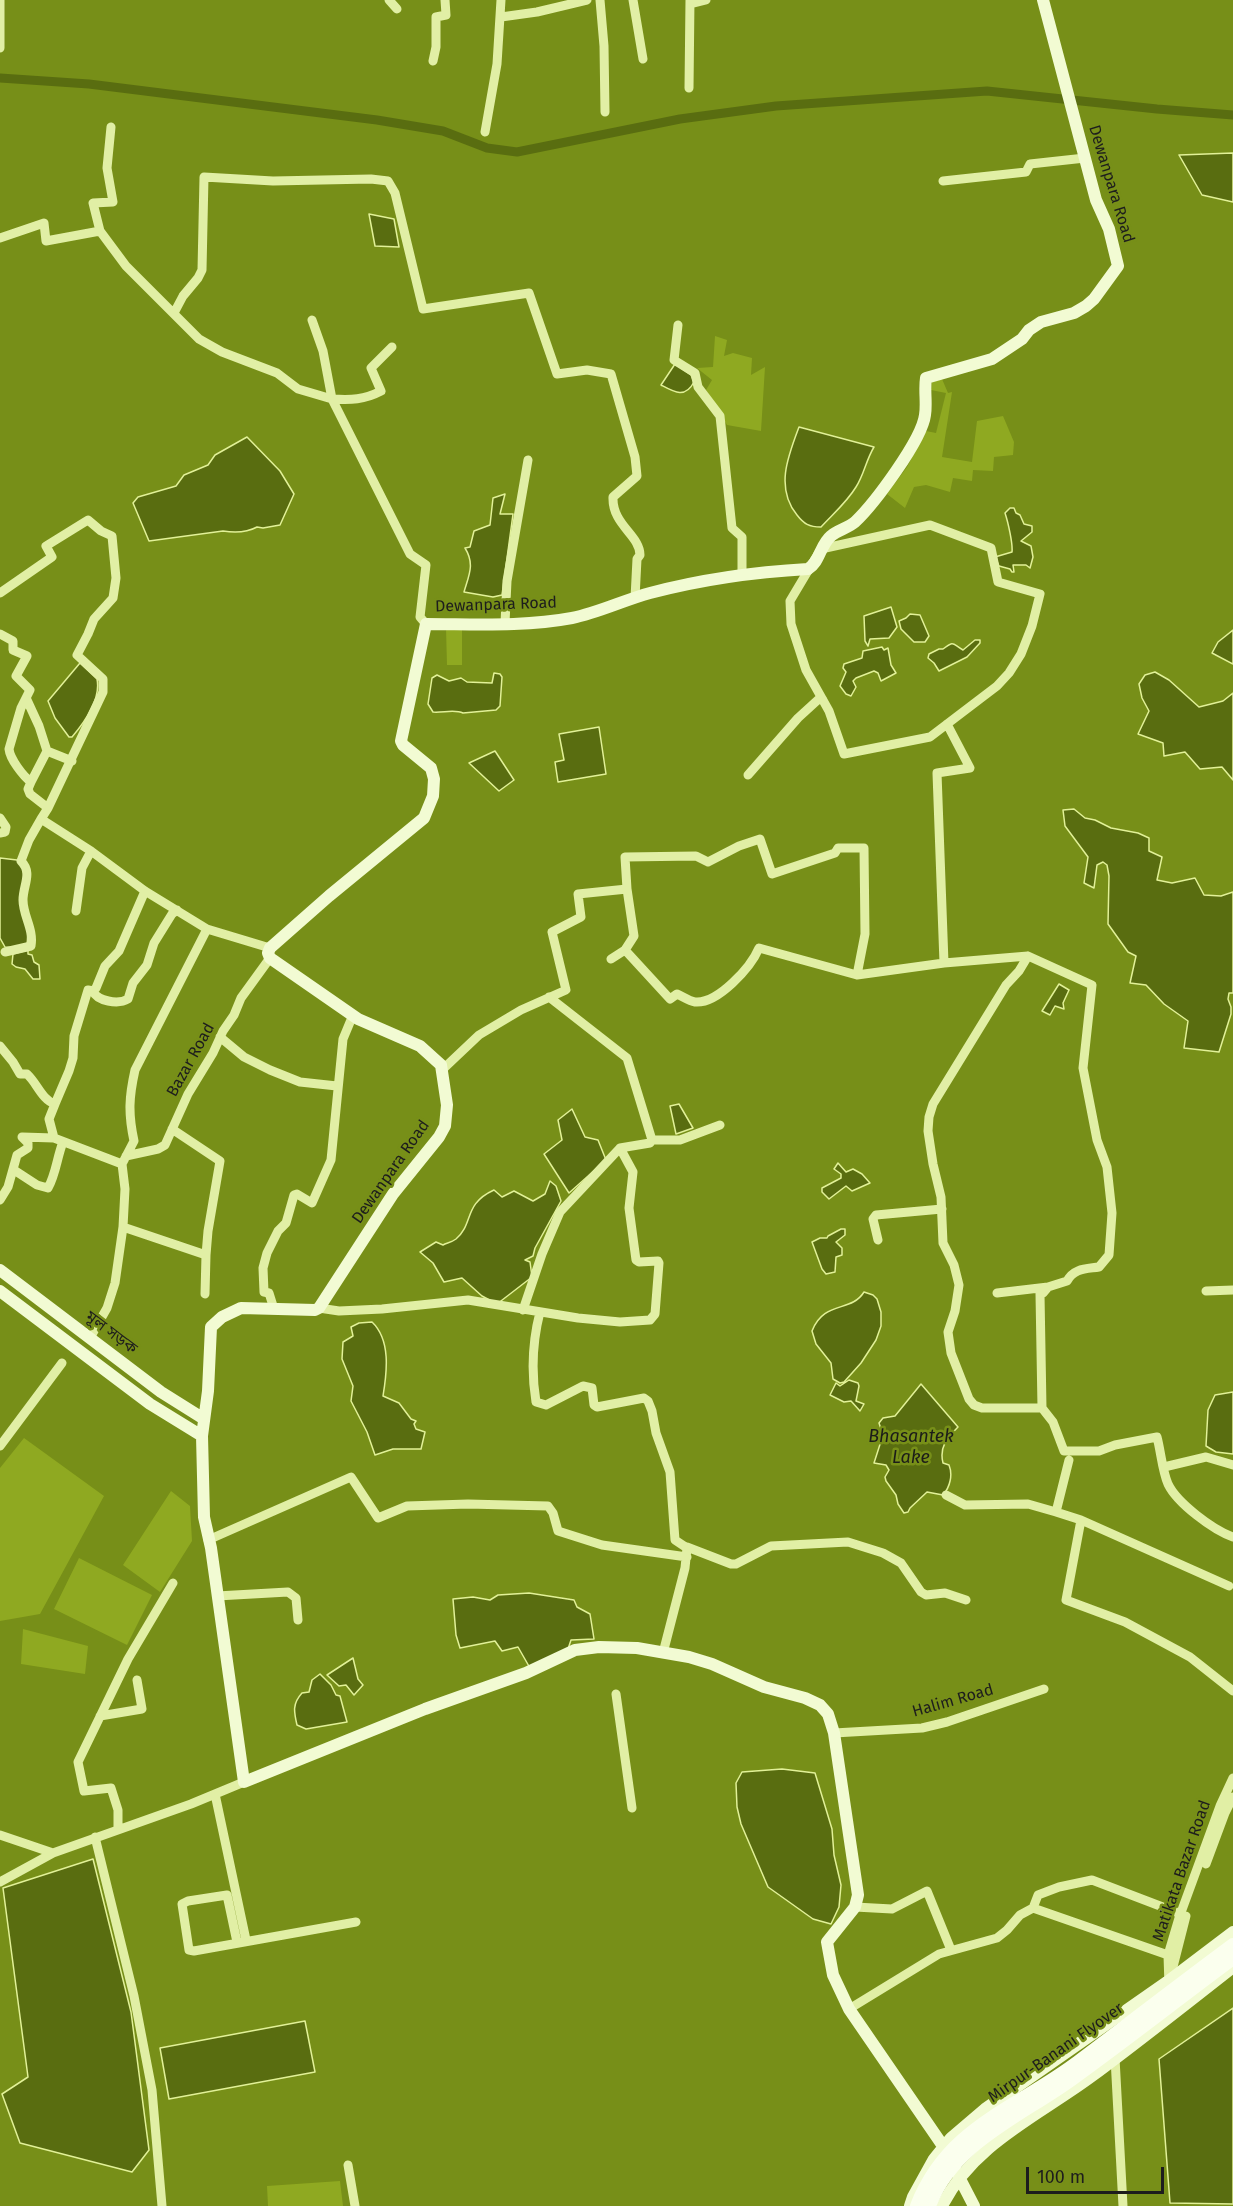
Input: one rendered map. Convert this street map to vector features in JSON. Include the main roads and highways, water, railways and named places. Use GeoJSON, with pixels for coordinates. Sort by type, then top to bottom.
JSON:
{"type":"FeatureCollection","features":[{"type":"Feature","properties":{"kind":"main road","name":"Mirpur-Banani Flyover"},"geometry":{"type":"LineString","coordinates":[[917,2206],[937,2167],[962,2139],[978,2126],[1060,2074],[1233,1945]]}},
{"type":"Feature","properties":{"kind":"main road","name":"Mirpur-Banani Flyover"},"geometry":{"type":"LineString","coordinates":[[929,2206],[936,2190],[952,2166],[977,2142],[1046,2098],[1233,1958]]}},
{"type":"Feature","properties":{"kind":"water"},"geometry":{"type":"Polygon","coordinates":[[[1233,153],[1233,202],[1202,195],[1179,155],[1233,153]]]}},
{"type":"Feature","properties":{"kind":"water"},"geometry":{"type":"Polygon","coordinates":[[[369,214],[394,219],[399,247],[375,246],[369,214]]]}},
{"type":"Feature","properties":{"kind":"water"},"geometry":{"type":"Polygon","coordinates":[[[675,364],[691,375],[694,382],[687,391],[675,392],[661,385],[675,364]]]}},
{"type":"Feature","properties":{"kind":"water"},"geometry":{"type":"Polygon","coordinates":[[[799,427],[874,447],[861,478],[852,492],[821,527],[810,526],[802,521],[790,505],[786,494],[788,460],[799,427]]]}},
{"type":"Feature","properties":{"kind":"water"},"geometry":{"type":"Polygon","coordinates":[[[247,437],[280,471],[294,494],[280,525],[257,527],[240,532],[223,531],[149,541],[133,503],[138,497],[176,486],[184,475],[208,465],[215,455],[247,437]]]}},
{"type":"Feature","properties":{"kind":"water"},"geometry":{"type":"Polygon","coordinates":[[[505,494],[500,514],[513,514],[502,595],[493,597],[464,592],[470,564],[465,548],[470,547],[474,531],[490,525],[493,498],[505,494]]]}},
{"type":"Feature","properties":{"kind":"water"},"geometry":{"type":"Polygon","coordinates":[[[1010,508],[1014,508],[1024,524],[1032,526],[1032,532],[1021,541],[1031,546],[1033,557],[1030,568],[1026,565],[1013,565],[1014,572],[999,566],[995,557],[1012,552],[1005,513],[1010,508]]]}},
{"type":"Feature","properties":{"kind":"water"},"geometry":{"type":"Polygon","coordinates":[[[891,607],[897,627],[889,638],[870,639],[868,646],[865,641],[864,616],[891,607]]]}},
{"type":"Feature","properties":{"kind":"water"},"geometry":{"type":"Polygon","coordinates":[[[910,614],[920,615],[929,636],[925,642],[914,642],[901,629],[899,621],[910,614]]]}},
{"type":"Feature","properties":{"kind":"water"},"geometry":{"type":"Polygon","coordinates":[[[1233,630],[1233,664],[1212,653],[1218,642],[1233,630]]]}},
{"type":"Feature","properties":{"kind":"water"},"geometry":{"type":"Polygon","coordinates":[[[975,640],[980,640],[980,643],[967,657],[939,671],[928,658],[929,654],[952,644],[963,650],[975,640]]]}},
{"type":"Feature","properties":{"kind":"water"},"geometry":{"type":"Polygon","coordinates":[[[882,647],[884,650],[888,648],[891,665],[896,673],[881,681],[878,673],[874,671],[856,678],[853,681],[856,687],[851,696],[846,694],[840,686],[846,672],[843,668],[844,664],[862,658],[863,651],[882,647]]]}},
{"type":"Feature","properties":{"kind":"water"},"geometry":{"type":"Polygon","coordinates":[[[80,663],[97,679],[98,687],[86,718],[72,737],[69,737],[55,718],[48,701],[80,663]]]}},
{"type":"Feature","properties":{"kind":"water"},"geometry":{"type":"Polygon","coordinates":[[[1155,672],[1169,680],[1199,707],[1223,701],[1233,693],[1233,780],[1222,767],[1200,769],[1185,752],[1164,756],[1163,743],[1138,734],[1149,711],[1142,698],[1139,684],[1145,675],[1155,672]]]}},
{"type":"Feature","properties":{"kind":"water"},"geometry":{"type":"Polygon","coordinates":[[[494,673],[502,677],[500,706],[496,710],[463,713],[433,712],[428,704],[432,678],[437,675],[449,681],[461,678],[467,682],[492,683],[494,673]]]}},
{"type":"Feature","properties":{"kind":"water"},"geometry":{"type":"Polygon","coordinates":[[[599,727],[606,774],[558,782],[555,762],[564,760],[559,734],[599,727]]]}},
{"type":"Feature","properties":{"kind":"water"},"geometry":{"type":"Polygon","coordinates":[[[495,751],[514,780],[499,791],[469,763],[495,751]]]}},
{"type":"Feature","properties":{"kind":"water"},"geometry":{"type":"Polygon","coordinates":[[[1074,809],[1085,818],[1149,838],[1149,851],[1162,857],[1157,880],[1172,883],[1195,878],[1204,895],[1221,896],[1233,892],[1233,993],[1229,993],[1231,1014],[1219,1052],[1184,1048],[1188,1021],[1164,1004],[1146,985],[1130,983],[1136,956],[1128,952],[1108,924],[1109,876],[1107,865],[1103,862],[1097,865],[1094,888],[1084,883],[1088,857],[1065,826],[1063,810],[1074,809]]]}},
{"type":"Feature","properties":{"kind":"water"},"geometry":{"type":"Polygon","coordinates":[[[0,858],[17,860],[23,866],[27,946],[5,947],[0,938],[0,858]]]}},
{"type":"Feature","properties":{"kind":"water"},"geometry":{"type":"Polygon","coordinates":[[[28,950],[28,954],[32,955],[34,962],[39,965],[40,979],[33,979],[25,969],[12,964],[13,954],[28,950]]]}},
{"type":"Feature","properties":{"kind":"water"},"geometry":{"type":"Polygon","coordinates":[[[1059,984],[1069,990],[1063,1003],[1064,1009],[1055,1006],[1050,1015],[1042,1011],[1059,984]]]}},
{"type":"Feature","properties":{"kind":"water"},"geometry":{"type":"Polygon","coordinates":[[[679,1104],[693,1128],[676,1134],[670,1106],[679,1104]]]}},
{"type":"Feature","properties":{"kind":"water"},"geometry":{"type":"Polygon","coordinates":[[[572,1109],[585,1137],[598,1140],[606,1160],[569,1193],[544,1154],[562,1140],[558,1120],[572,1109]]]}},
{"type":"Feature","properties":{"kind":"water"},"geometry":{"type":"Polygon","coordinates":[[[838,1163],[846,1172],[853,1169],[862,1174],[870,1183],[852,1191],[846,1186],[829,1199],[822,1192],[822,1188],[841,1178],[841,1174],[834,1169],[838,1163]]]}},
{"type":"Feature","properties":{"kind":"water"},"geometry":{"type":"Polygon","coordinates":[[[550,1181],[556,1186],[561,1201],[535,1248],[533,1256],[525,1260],[530,1262],[532,1277],[497,1304],[482,1296],[462,1278],[444,1282],[433,1263],[420,1252],[436,1242],[443,1245],[456,1239],[462,1233],[478,1201],[494,1190],[502,1197],[514,1191],[533,1201],[545,1194],[550,1181]]]}},
{"type":"Feature","properties":{"kind":"water"},"geometry":{"type":"Polygon","coordinates":[[[845,1229],[845,1235],[836,1242],[842,1248],[842,1255],[836,1257],[835,1272],[826,1274],[812,1242],[820,1238],[827,1238],[845,1229]]]}},
{"type":"Feature","properties":{"kind":"water"},"geometry":{"type":"Polygon","coordinates":[[[864,1292],[877,1299],[881,1312],[881,1326],[876,1340],[861,1363],[844,1382],[840,1383],[833,1379],[831,1363],[816,1344],[812,1331],[823,1315],[852,1303],[864,1292]]]}},
{"type":"Feature","properties":{"kind":"water"},"geometry":{"type":"Polygon","coordinates":[[[372,1322],[378,1329],[385,1347],[386,1377],[383,1396],[399,1403],[411,1419],[416,1421],[414,1424],[416,1429],[425,1432],[421,1449],[393,1449],[375,1455],[367,1432],[351,1401],[353,1386],[342,1359],[343,1342],[353,1336],[351,1327],[359,1323],[372,1322]]]}},
{"type":"Feature","properties":{"kind":"water"},"geometry":{"type":"Polygon","coordinates":[[[849,1380],[858,1383],[856,1401],[864,1404],[860,1411],[851,1401],[844,1402],[830,1395],[836,1383],[840,1386],[849,1380]]]}},
{"type":"Feature","properties":{"kind":"water","name":"Bhasantek Lake"},"geometry":{"type":"Polygon","coordinates":[[[921,1384],[958,1427],[947,1439],[942,1452],[943,1463],[949,1465],[951,1473],[945,1492],[943,1495],[927,1492],[908,1512],[904,1513],[898,1504],[896,1495],[886,1481],[885,1477],[889,1470],[886,1465],[874,1463],[883,1435],[879,1423],[883,1418],[895,1416],[921,1384]]]}},
{"type":"Feature","properties":{"kind":"water"},"geometry":{"type":"Polygon","coordinates":[[[1233,1392],[1233,1454],[1216,1452],[1206,1446],[1208,1410],[1215,1395],[1233,1392]]]}},
{"type":"Feature","properties":{"kind":"water"},"geometry":{"type":"Polygon","coordinates":[[[529,1593],[574,1600],[577,1607],[590,1614],[594,1639],[571,1640],[568,1649],[530,1668],[518,1647],[502,1651],[495,1641],[460,1648],[456,1635],[453,1599],[473,1597],[490,1600],[498,1595],[529,1593]]]}},
{"type":"Feature","properties":{"kind":"water"},"geometry":{"type":"Polygon","coordinates":[[[353,1658],[358,1679],[363,1685],[354,1695],[346,1685],[339,1686],[327,1675],[353,1658]]]}},
{"type":"Feature","properties":{"kind":"water"},"geometry":{"type":"Polygon","coordinates":[[[320,1674],[331,1685],[336,1695],[340,1696],[347,1722],[306,1729],[297,1725],[295,1705],[302,1693],[309,1692],[312,1680],[320,1674]]]}},
{"type":"Feature","properties":{"kind":"water"},"geometry":{"type":"Polygon","coordinates":[[[782,1769],[815,1773],[832,1829],[834,1855],[841,1885],[839,1907],[831,1924],[813,1919],[768,1887],[741,1824],[737,1807],[736,1783],[742,1772],[782,1769]]]}},
{"type":"Feature","properties":{"kind":"water"},"geometry":{"type":"Polygon","coordinates":[[[93,1859],[131,2012],[149,2150],[132,2172],[20,2143],[2,2094],[28,2077],[3,1888],[93,1859]]]}},
{"type":"Feature","properties":{"kind":"water"},"geometry":{"type":"Polygon","coordinates":[[[1233,2008],[1233,2204],[1170,2203],[1159,2059],[1233,2008]]]}},
{"type":"Feature","properties":{"kind":"water"},"geometry":{"type":"Polygon","coordinates":[[[305,2021],[315,2072],[169,2099],[160,2048],[305,2021]]]}},
{"type":"Feature","properties":{"kind":"waterway"},"geometry":{"type":"LineString","coordinates":[[0,78],[89,84],[377,120],[443,131],[487,148],[517,152],[680,119],[776,106],[987,91],[1233,115]]}}]}
